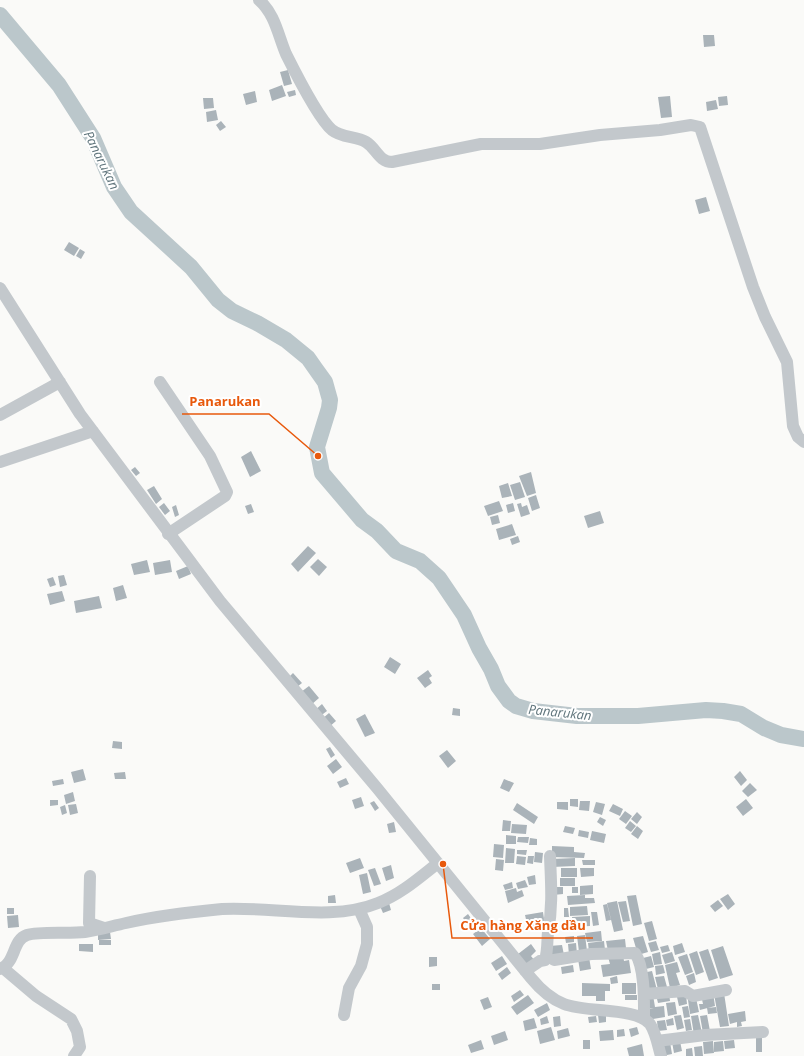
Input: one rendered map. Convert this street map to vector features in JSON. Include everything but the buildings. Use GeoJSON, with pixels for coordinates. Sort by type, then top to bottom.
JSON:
{"type":"FeatureCollection","features":[{"type":"Feature","properties":{"kind":"street"},"geometry":{"type":"LineString","coordinates":[[259,0],[269,11],[289,60],[320,115],[337,133],[366,143],[385,161],[392,162],[481,144],[540,144],[691,125],[700,127],[763,313],[788,362],[793,426],[798,437],[804,442]]}},
{"type":"Feature","properties":{"kind":"street"},"geometry":{"type":"LineString","coordinates":[[0,288],[93,431],[168,534],[242,628],[438,863],[525,971],[543,991],[565,1004],[582,1009],[629,1014],[644,1019],[650,1025],[657,1041],[661,1056]]}},
{"type":"Feature","properties":{"kind":"street"},"geometry":{"type":"LineString","coordinates":[[0,415],[60,382]]}},
{"type":"Feature","properties":{"kind":"street"},"geometry":{"type":"LineString","coordinates":[[160,382],[210,456],[227,492],[225,496],[168,534]]}},
{"type":"Feature","properties":{"kind":"street"},"geometry":{"type":"LineString","coordinates":[[0,462],[93,431]]}},
{"type":"Feature","properties":{"kind":"street"},"geometry":{"type":"LineString","coordinates":[[525,971],[540,961],[545,960],[548,951],[548,932],[552,919],[550,856]]}},
{"type":"Feature","properties":{"kind":"street"},"geometry":{"type":"LineString","coordinates":[[74,1056],[80,1047],[71,1020],[36,996],[2,968],[10,962],[21,940],[28,935],[79,933],[126,923],[222,910],[250,909],[312,911],[359,909],[377,904],[396,894],[438,863]]}},
{"type":"Feature","properties":{"kind":"street"},"geometry":{"type":"LineString","coordinates":[[90,876],[89,922],[106,928]]}},
{"type":"Feature","properties":{"kind":"street"},"geometry":{"type":"LineString","coordinates":[[344,1015],[349,988],[363,962],[367,944],[367,927],[359,909]]}},
{"type":"Feature","properties":{"kind":"street"},"geometry":{"type":"LineString","coordinates":[[554,960],[591,954],[634,952],[639,965],[644,994],[644,1019]]}},
{"type":"Feature","properties":{"kind":"street"},"geometry":{"type":"LineString","coordinates":[[644,994],[685,991],[693,996],[726,990]]}},
{"type":"Feature","properties":{"kind":"street"},"geometry":{"type":"LineString","coordinates":[[657,1041],[705,1035],[763,1032]]}},
{"type":"Feature","properties":{"kind":"waterway","name":"Panarukan"},"geometry":{"type":"LineString","coordinates":[[0,15],[59,85],[93,138],[114,187],[131,212],[191,267],[218,300],[232,311],[257,323],[286,340],[308,358],[325,382],[330,400],[317,447],[322,473],[362,520],[377,531],[396,551],[420,561],[439,578],[464,615],[498,686],[509,701],[516,706],[533,711],[577,716],[638,716],[706,710],[723,711],[741,714],[764,728],[781,735],[804,739]]}},
{"type":"Feature","properties":{"kind":"place","name":"Panarukan"},"geometry":{"type":"Point","coordinates":[318,456]}},
{"type":"Feature","properties":{"kind":"place","name":"Cửa hàng Xăng dầu"},"geometry":{"type":"Point","coordinates":[443,864]}}]}
